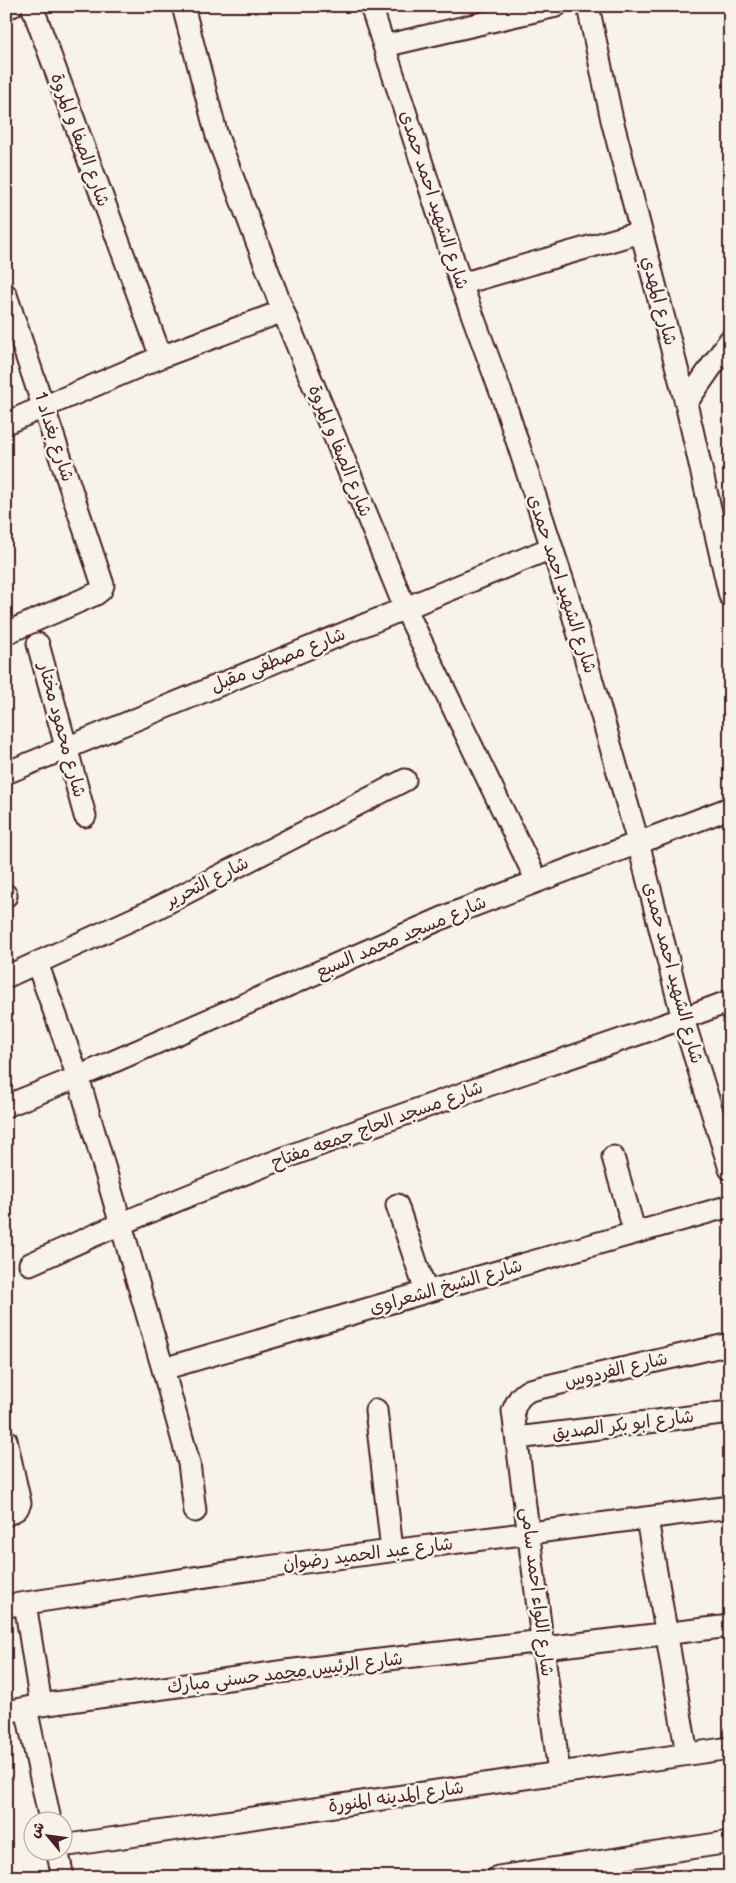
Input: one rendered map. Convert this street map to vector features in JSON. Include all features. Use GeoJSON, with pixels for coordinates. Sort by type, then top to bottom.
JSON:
{"type":"FeatureCollection","features":[{"type":"Feature","properties":{"kind":"street"},"geometry":{"type":"LineString","coordinates":[[6,7],[12,6]]}},
{"type":"Feature","properties":{"kind":"street","name":"شارع الصفا و المروة"},"geometry":{"type":"LineString","coordinates":[[32,6],[161,357]]}},
{"type":"Feature","properties":{"kind":"street","name":"شارع الصفا و المروة"},"geometry":{"type":"LineString","coordinates":[[183,6],[217,136],[282,311],[405,608],[537,881]]}},
{"type":"Feature","properties":{"kind":"street","name":"شارع الشهيد احمد حمدى"},"geometry":{"type":"LineString","coordinates":[[371,6],[461,284],[503,398],[568,598],[638,842],[683,1019],[730,1169]]}},
{"type":"Feature","properties":{"kind":"street"},"geometry":{"type":"LineString","coordinates":[[384,46],[556,6]]}},
{"type":"Feature","properties":{"kind":"street","name":"شارع المهدي"},"geometry":{"type":"LineString","coordinates":[[588,6],[612,120],[686,403],[730,596]]}},
{"type":"Feature","properties":{"kind":"street"},"geometry":{"type":"LineString","coordinates":[[461,284],[641,232]]}},
{"type":"Feature","properties":{"kind":"street","name":"شارع بغداد 1"},"geometry":{"type":"LineString","coordinates":[[6,295],[103,585],[96,594],[6,633]]}},
{"type":"Feature","properties":{"kind":"street"},"geometry":{"type":"LineString","coordinates":[[6,423],[161,357],[282,311]]}},
{"type":"Feature","properties":{"kind":"street"},"geometry":{"type":"LineString","coordinates":[[686,403],[730,340]]}},
{"type":"Feature","properties":{"kind":"street","name":"شارع مصطفى مقبل"},"geometry":{"type":"LineString","coordinates":[[6,772],[551,548]]}},
{"type":"Feature","properties":{"kind":"street","name":"شارع محمود مختار"},"geometry":{"type":"LineString","coordinates":[[38,644],[85,816]]}},
{"type":"Feature","properties":{"kind":"street","name":"شارع التحرير"},"geometry":{"type":"LineString","coordinates":[[6,977],[157,908],[405,780]]}},
{"type":"Feature","properties":{"kind":"street","name":"شارع مسجد محمد السبع"},"geometry":{"type":"LineString","coordinates":[[6,1106],[78,1077],[445,916],[730,808]]}},
{"type":"Feature","properties":{"kind":"street"},"geometry":{"type":"LineString","coordinates":[[37,963],[78,1077],[163,1369],[189,1464],[195,1511]]}},
{"type":"Feature","properties":{"kind":"street","name":"شارع مسجد الحاج جمعه مفتاح"},"geometry":{"type":"LineString","coordinates":[[30,1264],[120,1223],[328,1142],[420,1108],[683,1019],[730,1001]]}},
{"type":"Feature","properties":{"kind":"street"},"geometry":{"type":"LineString","coordinates":[[613,1157],[634,1233]]}},
{"type":"Feature","properties":{"kind":"street"},"geometry":{"type":"LineString","coordinates":[[397,1205],[426,1292]]}},
{"type":"Feature","properties":{"kind":"street","name":"شارع الشيخ الشعراوى"},"geometry":{"type":"LineString","coordinates":[[163,1369],[730,1206]]}},
{"type":"Feature","properties":{"kind":"street","name":"شارع الفردوس"},"geometry":{"type":"LineString","coordinates":[[513,1411],[517,1400],[530,1390],[730,1344]]}},
{"type":"Feature","properties":{"kind":"street"},"geometry":{"type":"LineString","coordinates":[[376,1410],[392,1550]]}},
{"type":"Feature","properties":{"kind":"street","name":"شارع اللواء احمد سامى"},"geometry":{"type":"LineString","coordinates":[[513,1411],[560,1773]]}},
{"type":"Feature","properties":{"kind":"street","name":"شارع ابو بكر الصديق"},"geometry":{"type":"LineString","coordinates":[[517,1438],[730,1412]]}},
{"type":"Feature","properties":{"kind":"street"},"geometry":{"type":"LineString","coordinates":[[6,1440],[20,1503],[17,1509],[6,1515]]}},
{"type":"Feature","properties":{"kind":"street","name":"شارع عبد الحميد رضوان"},"geometry":{"type":"LineString","coordinates":[[16,1605],[392,1550],[730,1507]]}},
{"type":"Feature","properties":{"kind":"street"},"geometry":{"type":"LineString","coordinates":[[647,1519],[668,1633],[687,1754]]}},
{"type":"Feature","properties":{"kind":"street"},"geometry":{"type":"LineString","coordinates":[[16,1605],[24,1708],[48,1810]]}},
{"type":"Feature","properties":{"kind":"street","name":"شارع الرئيس محمد حسنى مبارك"},"geometry":{"type":"LineString","coordinates":[[24,1708],[286,1671],[730,1626]]}},
{"type":"Feature","properties":{"kind":"street","name":"شارع المدينه المنورة"},"geometry":{"type":"LineString","coordinates":[[72,1845],[730,1748]]}},
{"type":"Feature","properties":{"kind":"street"},"geometry":{"type":"LineString","coordinates":[[498,1877],[730,1842]]}},
{"type":"Feature","properties":{"kind":"street"},"geometry":{"type":"LineString","coordinates":[[59,1860],[63,1877]]}}]}
